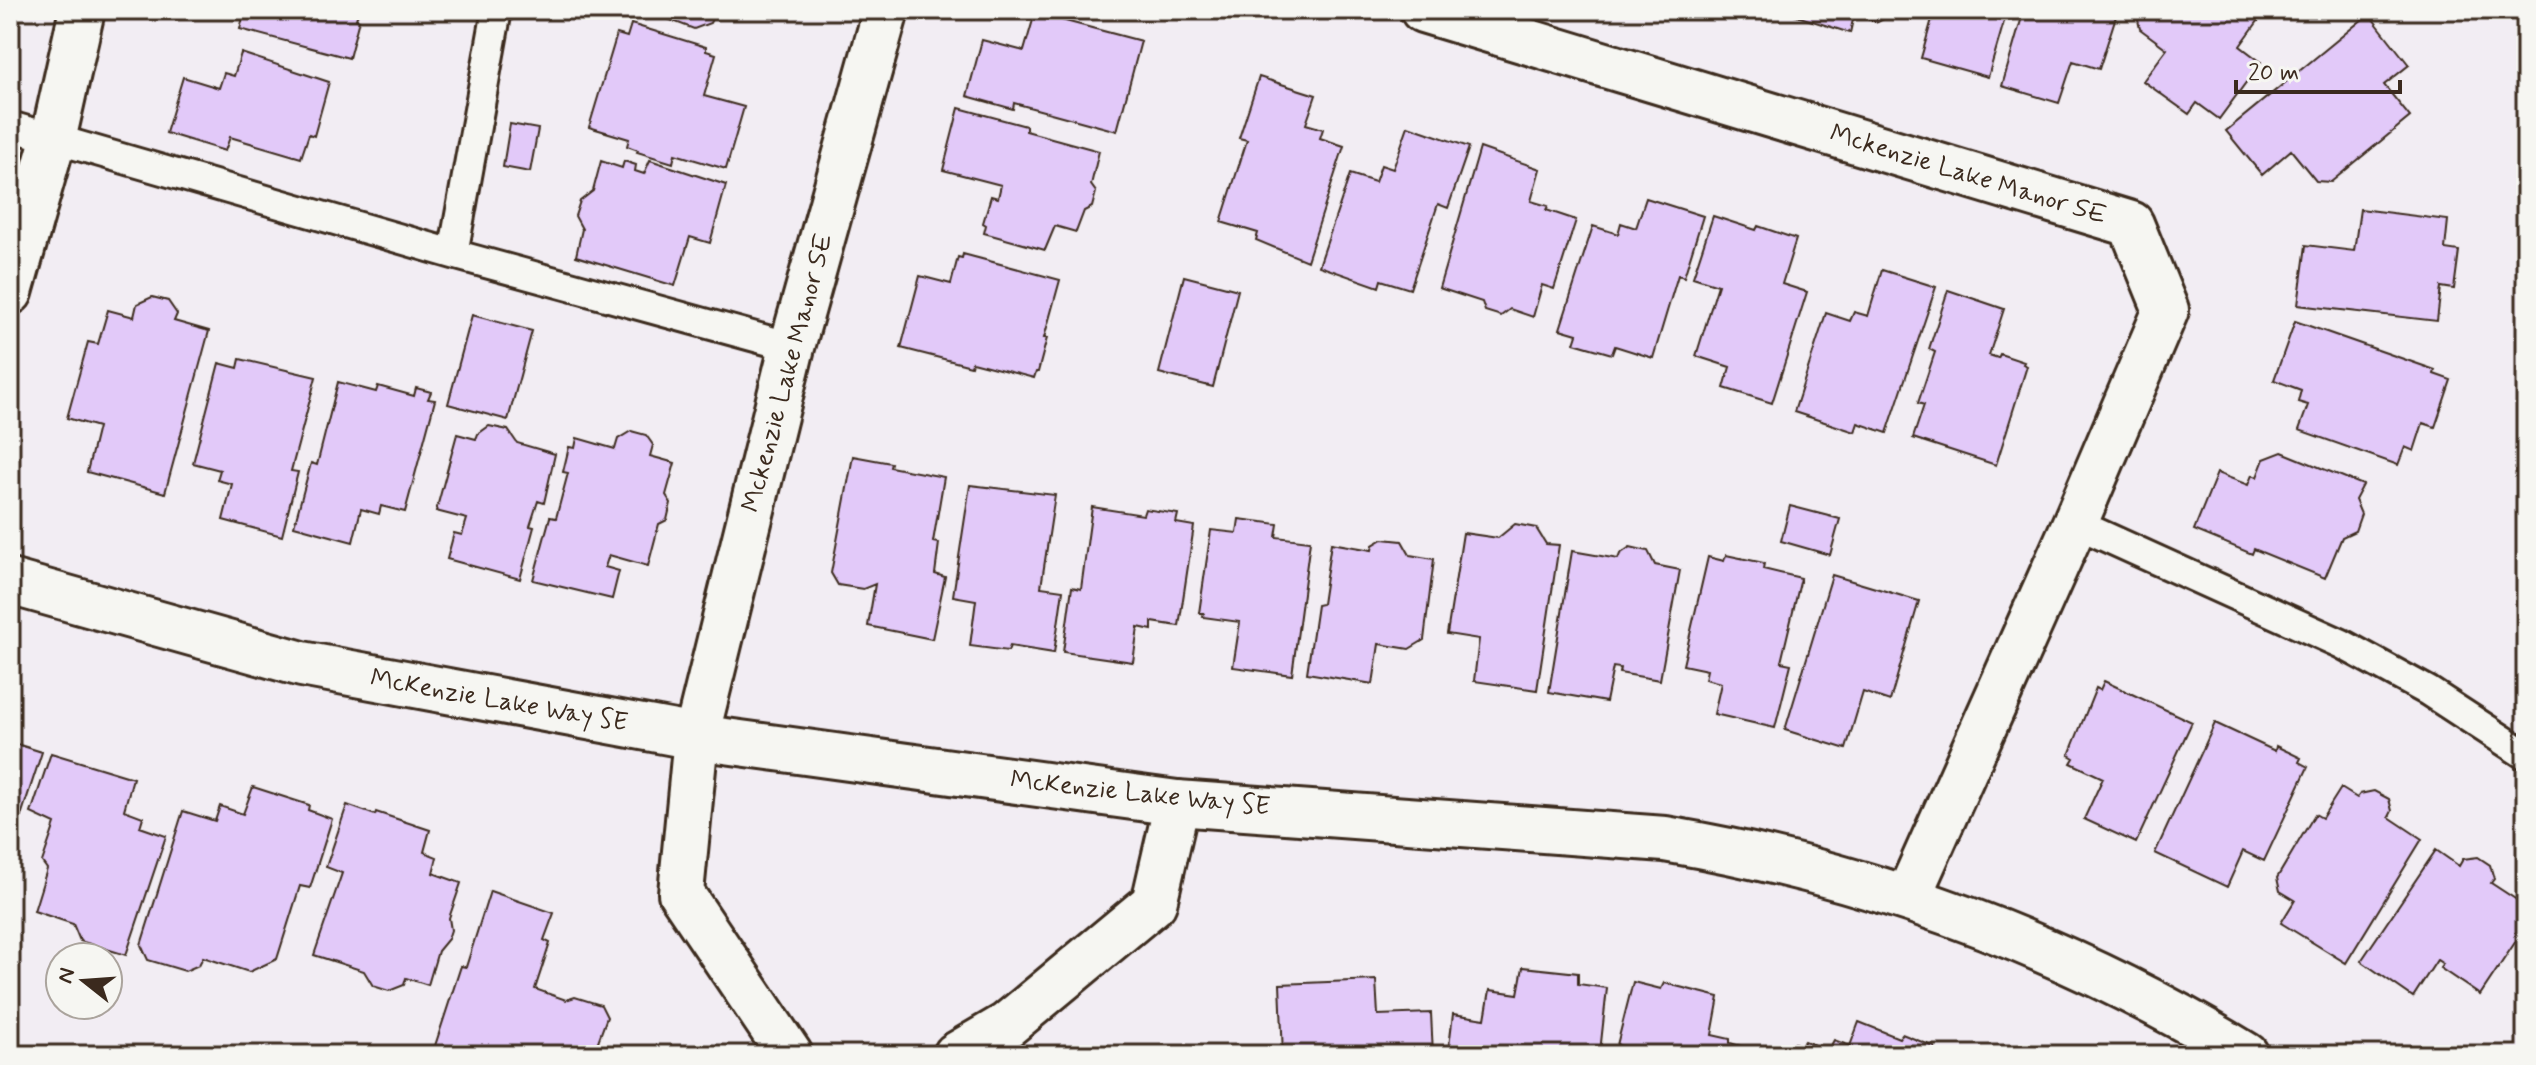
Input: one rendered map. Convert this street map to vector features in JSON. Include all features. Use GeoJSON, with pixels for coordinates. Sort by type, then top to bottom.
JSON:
{"type":"FeatureCollection","features":[{"type":"Feature","properties":{"kind":"street"},"geometry":{"type":"LineString","coordinates":[[10,292],[53,140],[82,10]]}},
{"type":"Feature","properties":{"kind":"street","name":"Mckenzie Lake Manor SE"},"geometry":{"type":"LineString","coordinates":[[790,1055],[681,893],[696,737],[792,347],[886,10]]}},
{"type":"Feature","properties":{"kind":"street","name":"Mckenzie Lake Manor SE"},"geometry":{"type":"LineString","coordinates":[[1423,10],[2131,224],[2166,310],[1908,897]]}},
{"type":"Feature","properties":{"kind":"street","name":"McKenzie Lake Way SE"},"geometry":{"type":"LineString","coordinates":[[10,582],[302,664],[696,737],[1177,803],[1665,839],[1788,863],[1908,897],[2003,932],[2096,974],[2246,1055]]}},
{"type":"Feature","properties":{"kind":"street"},"geometry":{"type":"LineString","coordinates":[[956,1055],[1007,1025],[1154,903],[1177,803]]}},
{"type":"Feature","properties":{"kind":"lane"},"geometry":{"type":"LineString","coordinates":[[453,254],[497,10]]}},
{"type":"Feature","properties":{"kind":"lane"},"geometry":{"type":"LineString","coordinates":[[10,126],[453,254],[792,347]]}},
{"type":"Feature","properties":{"kind":"lane"},"geometry":{"type":"LineString","coordinates":[[2075,523],[2265,607],[2364,655],[2428,691],[2526,755]]}},
{"type":"Feature","properties":{"kind":"building"},"geometry":{"type":"Polygon","coordinates":[[[245,10],[359,10],[349,58],[240,29],[245,10]]]}},
{"type":"Feature","properties":{"kind":"building"},"geometry":{"type":"Polygon","coordinates":[[[644,10],[716,10],[710,23],[694,29],[644,10]]]}},
{"type":"Feature","properties":{"kind":"building"},"geometry":{"type":"Polygon","coordinates":[[[1778,10],[1889,10],[1887,17],[1878,22],[1854,15],[1850,33],[1778,10]]]}},
{"type":"Feature","properties":{"kind":"building"},"geometry":{"type":"Polygon","coordinates":[[[1912,10],[2000,10],[1999,13],[2006,15],[1988,77],[1921,58],[1932,19],[1912,10]]]}},
{"type":"Feature","properties":{"kind":"building"},"geometry":{"type":"Polygon","coordinates":[[[2024,10],[2118,10],[2099,69],[2073,61],[2059,103],[2002,86],[2024,10]]]}},
{"type":"Feature","properties":{"kind":"building"},"geometry":{"type":"Polygon","coordinates":[[[2145,10],[2266,10],[2240,46],[2261,62],[2219,119],[2197,103],[2189,114],[2143,81],[2167,49],[2140,29],[2138,20],[2145,10]]]}},
{"type":"Feature","properties":{"kind":"building"},"geometry":{"type":"Polygon","coordinates":[[[1035,13],[1141,41],[1117,131],[1014,103],[1013,109],[967,96],[982,40],[1024,51],[1035,13]]]}},
{"type":"Feature","properties":{"kind":"building"},"geometry":{"type":"Polygon","coordinates":[[[2369,14],[2409,65],[2384,85],[2410,117],[2331,182],[2316,181],[2291,150],[2262,175],[2226,131],[2369,14]]]}},
{"type":"Feature","properties":{"kind":"building"},"geometry":{"type":"Polygon","coordinates":[[[631,24],[706,47],[706,51],[716,54],[704,96],[744,107],[726,169],[675,154],[673,163],[637,152],[627,146],[629,139],[589,127],[617,34],[627,37],[631,24]]]}},
{"type":"Feature","properties":{"kind":"building"},"geometry":{"type":"Polygon","coordinates":[[[241,53],[329,82],[314,136],[309,134],[301,158],[230,137],[225,151],[166,133],[183,77],[219,88],[224,73],[234,76],[241,53]]]}},
{"type":"Feature","properties":{"kind":"building"},"geometry":{"type":"Polygon","coordinates":[[[1259,77],[1316,95],[1306,124],[1323,129],[1320,138],[1344,146],[1307,261],[1256,240],[1258,233],[1221,222],[1247,140],[1239,138],[1259,77]]]}},
{"type":"Feature","properties":{"kind":"building"},"geometry":{"type":"Polygon","coordinates":[[[959,108],[1026,126],[1026,131],[1099,151],[1091,185],[1096,192],[1092,207],[1084,211],[1076,232],[1055,226],[1045,250],[984,233],[986,225],[983,223],[991,196],[998,198],[1001,185],[943,170],[959,108]]]}},
{"type":"Feature","properties":{"kind":"building"},"geometry":{"type":"Polygon","coordinates":[[[510,124],[538,129],[530,172],[503,167],[510,124]]]}},
{"type":"Feature","properties":{"kind":"building"},"geometry":{"type":"Polygon","coordinates":[[[1408,126],[1469,147],[1448,208],[1438,204],[1410,289],[1381,280],[1379,287],[1319,266],[1350,174],[1375,182],[1381,165],[1393,169],[1408,126]]]}},
{"type":"Feature","properties":{"kind":"building"},"geometry":{"type":"Polygon","coordinates":[[[1480,148],[1540,169],[1531,201],[1548,206],[1546,210],[1576,220],[1554,289],[1542,285],[1533,317],[1510,309],[1501,316],[1485,311],[1482,302],[1439,288],[1480,148]]]}},
{"type":"Feature","properties":{"kind":"building"},"geometry":{"type":"Polygon","coordinates":[[[650,160],[726,185],[710,243],[690,237],[675,286],[576,256],[582,229],[575,216],[580,201],[593,191],[601,161],[622,168],[624,161],[636,165],[635,171],[644,174],[650,160]]]}},
{"type":"Feature","properties":{"kind":"building"},"geometry":{"type":"Polygon","coordinates":[[[1646,198],[1703,216],[1684,277],[1678,275],[1653,358],[1615,346],[1612,354],[1574,343],[1577,334],[1560,329],[1593,226],[1618,234],[1621,223],[1636,228],[1646,198]]]}},
{"type":"Feature","properties":{"kind":"building"},"geometry":{"type":"Polygon","coordinates":[[[2360,209],[2448,220],[2445,249],[2459,251],[2454,289],[2441,287],[2437,321],[2298,305],[2306,245],[2354,251],[2360,209]]]}},
{"type":"Feature","properties":{"kind":"building"},"geometry":{"type":"Polygon","coordinates":[[[1713,216],[1796,239],[1782,284],[1807,292],[1772,403],[1724,388],[1730,367],[1696,356],[1718,285],[1693,277],[1713,216]]]}},
{"type":"Feature","properties":{"kind":"building"},"geometry":{"type":"Polygon","coordinates":[[[963,254],[1060,280],[1034,378],[901,348],[920,276],[951,284],[958,257],[962,258],[963,254]]]}},
{"type":"Feature","properties":{"kind":"building"},"geometry":{"type":"Polygon","coordinates":[[[1882,270],[1936,287],[1887,433],[1858,423],[1855,432],[1794,412],[1826,313],[1850,321],[1854,312],[1868,316],[1882,270]]]}},
{"type":"Feature","properties":{"kind":"building"},"geometry":{"type":"Polygon","coordinates":[[[1184,276],[1238,290],[1213,387],[1159,373],[1184,276]]]}},
{"type":"Feature","properties":{"kind":"building"},"geometry":{"type":"Polygon","coordinates":[[[1948,290],[2004,309],[1989,355],[1998,358],[2000,354],[2024,362],[2027,366],[1996,465],[1913,438],[1924,405],[1918,403],[1935,352],[1929,349],[1948,290]]]}},
{"type":"Feature","properties":{"kind":"building"},"geometry":{"type":"Polygon","coordinates":[[[152,297],[168,301],[177,314],[174,321],[209,331],[165,493],[87,472],[98,427],[67,418],[88,342],[98,344],[108,310],[134,317],[137,304],[152,297]]]}},
{"type":"Feature","properties":{"kind":"building"},"geometry":{"type":"Polygon","coordinates":[[[472,315],[532,331],[508,420],[448,404],[472,315]]]}},
{"type":"Feature","properties":{"kind":"building"},"geometry":{"type":"Polygon","coordinates":[[[2295,321],[2435,370],[2434,374],[2451,380],[2435,427],[2423,423],[2414,451],[2405,447],[2398,465],[2299,430],[2308,405],[2298,402],[2301,390],[2274,380],[2295,321]]]}},
{"type":"Feature","properties":{"kind":"building"},"geometry":{"type":"Polygon","coordinates":[[[240,359],[316,377],[291,471],[298,472],[282,536],[223,520],[232,484],[217,480],[220,470],[193,463],[219,363],[238,368],[240,359]]]}},
{"type":"Feature","properties":{"kind":"building"},"geometry":{"type":"Polygon","coordinates":[[[338,382],[376,392],[378,386],[414,396],[416,388],[431,392],[428,399],[435,400],[405,512],[381,506],[379,514],[361,509],[353,542],[294,526],[311,463],[317,465],[338,382]]]}},
{"type":"Feature","properties":{"kind":"building"},"geometry":{"type":"Polygon","coordinates":[[[489,426],[508,430],[517,443],[555,454],[544,503],[538,501],[530,526],[534,527],[520,579],[447,559],[454,533],[462,535],[467,519],[436,511],[457,434],[476,439],[489,426]]]}},
{"type":"Feature","properties":{"kind":"building"},"geometry":{"type":"Polygon","coordinates":[[[631,431],[646,435],[653,445],[650,456],[675,463],[666,495],[671,503],[667,520],[659,524],[648,566],[609,555],[605,567],[619,571],[612,599],[533,580],[550,517],[556,518],[568,473],[563,472],[569,447],[575,448],[577,438],[615,449],[618,439],[631,431]]]}},
{"type":"Feature","properties":{"kind":"building"},"geometry":{"type":"Polygon","coordinates":[[[2282,452],[2363,485],[2355,500],[2361,514],[2355,531],[2342,537],[2325,578],[2254,549],[2252,554],[2194,530],[2217,473],[2248,485],[2252,475],[2257,477],[2264,459],[2282,452]]]}},
{"type":"Feature","properties":{"kind":"building"},"geometry":{"type":"Polygon","coordinates":[[[853,456],[944,477],[933,542],[939,543],[935,574],[945,577],[932,639],[868,626],[875,584],[863,589],[838,585],[831,573],[853,456]]]}},
{"type":"Feature","properties":{"kind":"building"},"geometry":{"type":"Polygon","coordinates":[[[970,485],[1055,495],[1041,587],[1063,590],[1054,653],[1010,646],[1008,651],[970,646],[976,600],[953,596],[970,485]]]}},
{"type":"Feature","properties":{"kind":"building"},"geometry":{"type":"Polygon","coordinates":[[[1790,506],[1840,519],[1830,555],[1781,541],[1790,506]]]}},
{"type":"Feature","properties":{"kind":"building"},"geometry":{"type":"Polygon","coordinates":[[[1092,507],[1143,515],[1145,509],[1178,514],[1176,523],[1194,526],[1179,626],[1152,622],[1152,630],[1138,627],[1133,662],[1063,652],[1072,587],[1081,589],[1092,507]]]}},
{"type":"Feature","properties":{"kind":"building"},"geometry":{"type":"Polygon","coordinates":[[[1239,519],[1278,524],[1276,537],[1310,541],[1292,675],[1233,667],[1240,622],[1203,617],[1204,613],[1199,613],[1211,530],[1237,533],[1239,519]]]}},
{"type":"Feature","properties":{"kind":"building"},"geometry":{"type":"Polygon","coordinates":[[[1515,524],[1536,528],[1546,544],[1559,545],[1537,690],[1474,681],[1479,639],[1447,634],[1463,533],[1498,538],[1515,524]]]}},
{"type":"Feature","properties":{"kind":"building"},"geometry":{"type":"Polygon","coordinates":[[[1383,539],[1402,541],[1410,555],[1434,559],[1424,640],[1409,649],[1379,644],[1373,684],[1307,673],[1317,605],[1322,604],[1331,543],[1372,550],[1373,545],[1383,539]]]}},
{"type":"Feature","properties":{"kind":"building"},"geometry":{"type":"Polygon","coordinates":[[[1630,547],[1648,551],[1655,565],[1680,570],[1660,680],[1619,673],[1620,668],[1613,667],[1606,702],[1549,692],[1572,551],[1618,559],[1630,547]]]}},
{"type":"Feature","properties":{"kind":"building"},"geometry":{"type":"Polygon","coordinates":[[[1726,555],[1764,563],[1763,569],[1801,578],[1781,662],[1791,664],[1775,728],[1714,714],[1721,683],[1705,679],[1707,670],[1683,665],[1708,557],[1724,561],[1726,555]]]}},
{"type":"Feature","properties":{"kind":"building"},"geometry":{"type":"Polygon","coordinates":[[[1832,575],[1919,601],[1890,701],[1863,692],[1846,749],[1785,730],[1832,575]]]}},
{"type":"Feature","properties":{"kind":"building"},"geometry":{"type":"Polygon","coordinates":[[[2104,681],[2192,722],[2136,843],[2084,819],[2103,778],[2071,763],[2074,758],[2069,755],[2096,688],[2100,690],[2104,681]]]}},
{"type":"Feature","properties":{"kind":"building"},"geometry":{"type":"Polygon","coordinates":[[[2215,723],[2275,751],[2276,746],[2301,758],[2299,762],[2308,767],[2264,861],[2243,851],[2227,887],[2155,853],[2215,723]]]}},
{"type":"Feature","properties":{"kind":"building"},"geometry":{"type":"Polygon","coordinates":[[[10,742],[42,752],[20,819],[10,817],[10,742]]]}},
{"type":"Feature","properties":{"kind":"building"},"geometry":{"type":"Polygon","coordinates":[[[51,753],[133,778],[124,810],[143,817],[140,827],[166,836],[126,955],[124,941],[80,941],[73,924],[34,911],[47,869],[42,862],[55,824],[31,813],[51,753]]]}},
{"type":"Feature","properties":{"kind":"building"},"geometry":{"type":"Polygon","coordinates":[[[253,787],[309,805],[308,810],[332,819],[310,888],[300,886],[277,959],[249,972],[203,957],[199,965],[185,971],[148,960],[141,945],[183,811],[215,821],[220,806],[243,814],[253,787]]]}},
{"type":"Feature","properties":{"kind":"building"},"geometry":{"type":"Polygon","coordinates":[[[2341,788],[2357,798],[2360,794],[2374,791],[2389,799],[2392,811],[2389,817],[2422,839],[2346,963],[2281,923],[2295,900],[2280,891],[2277,878],[2315,814],[2322,818],[2341,788]]]}},
{"type":"Feature","properties":{"kind":"building"},"geometry":{"type":"Polygon","coordinates":[[[347,805],[430,830],[424,852],[437,857],[433,873],[461,883],[449,918],[451,930],[438,951],[428,985],[406,978],[404,985],[389,991],[373,986],[364,971],[314,955],[342,873],[326,867],[347,805]]]}},
{"type":"Feature","properties":{"kind":"building"},"geometry":{"type":"Polygon","coordinates":[[[2436,850],[2459,866],[2463,859],[2478,857],[2490,865],[2494,879],[2491,883],[2526,906],[2526,926],[2480,995],[2440,968],[2443,964],[2437,960],[2413,997],[2361,961],[2436,850]]]}},
{"type":"Feature","properties":{"kind":"building"},"geometry":{"type":"Polygon","coordinates":[[[490,891],[554,913],[544,940],[550,943],[535,989],[566,1000],[575,997],[601,1005],[607,1017],[593,1055],[432,1055],[461,966],[466,967],[490,891]]]}},
{"type":"Feature","properties":{"kind":"building"},"geometry":{"type":"Polygon","coordinates":[[[1523,967],[1578,973],[1578,984],[1607,988],[1600,1052],[1583,1049],[1582,1055],[1448,1055],[1453,1014],[1485,1019],[1490,990],[1518,994],[1523,967]]]}},
{"type":"Feature","properties":{"kind":"building"},"geometry":{"type":"Polygon","coordinates":[[[1376,980],[1378,1015],[1431,1013],[1433,1055],[1283,1055],[1280,984],[1376,980]]]}},
{"type":"Feature","properties":{"kind":"building"},"geometry":{"type":"Polygon","coordinates":[[[1633,982],[1661,989],[1664,983],[1719,997],[1712,1035],[1755,1050],[1757,1055],[1636,1055],[1638,1050],[1617,1045],[1633,982]]]}},
{"type":"Feature","properties":{"kind":"building"},"geometry":{"type":"Polygon","coordinates":[[[1859,1022],[1899,1038],[1902,1034],[1935,1047],[1932,1055],[1790,1055],[1795,1043],[1801,1046],[1805,1041],[1828,1051],[1834,1040],[1850,1046],[1859,1022]]]}}]}
